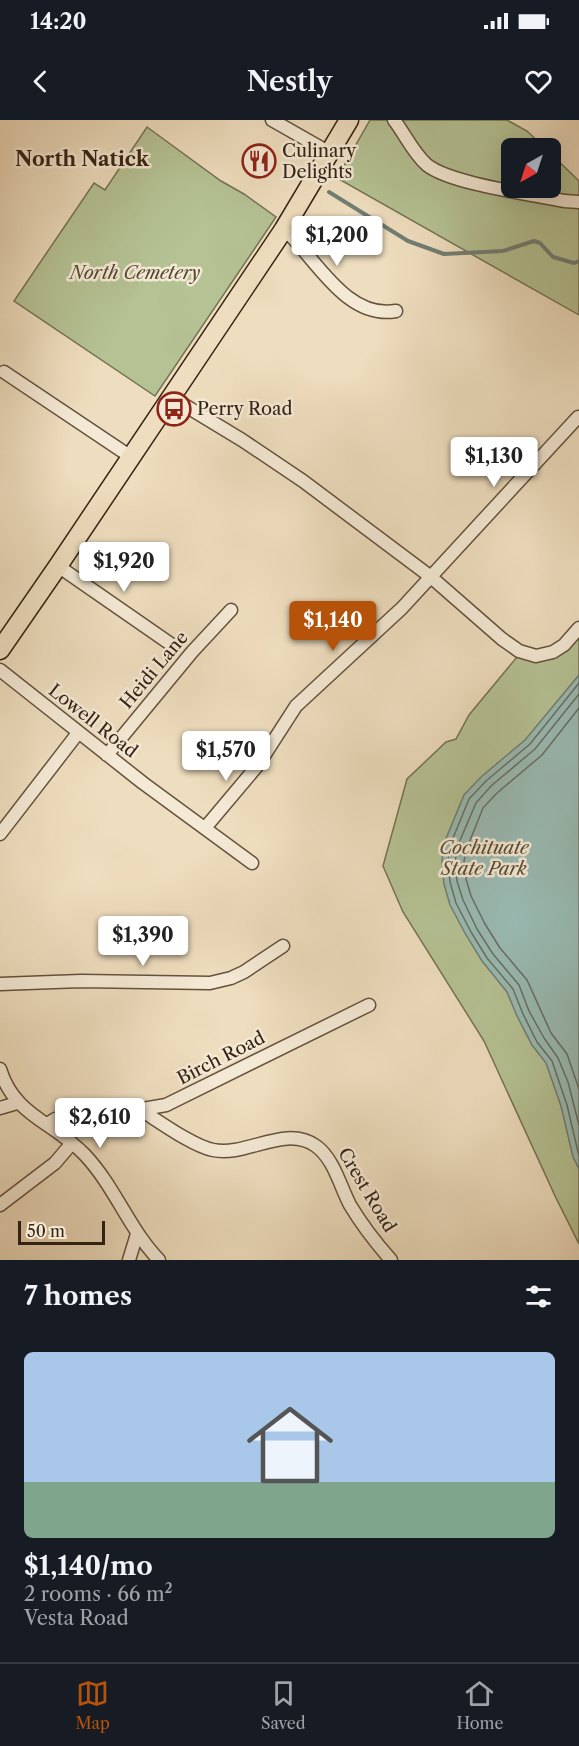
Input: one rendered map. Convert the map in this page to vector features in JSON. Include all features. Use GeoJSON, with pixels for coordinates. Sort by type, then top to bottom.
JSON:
{"type":"FeatureCollection","features":[{"type":"Feature","properties":{"kind":"main road"},"geometry":{"type":"LineString","coordinates":[[0,650],[284,229],[349,120]]}},
{"type":"Feature","properties":{"kind":"street"},"geometry":{"type":"LineString","coordinates":[[272,120],[330,153]]}},
{"type":"Feature","properties":{"kind":"street"},"geometry":{"type":"LineString","coordinates":[[394,120],[420,158],[438,171],[465,180],[564,201],[579,202]]}},
{"type":"Feature","properties":{"kind":"street"},"geometry":{"type":"LineString","coordinates":[[284,229],[321,272],[345,294],[370,310],[396,311]]}},
{"type":"Feature","properties":{"kind":"street"},"geometry":{"type":"LineString","coordinates":[[4,372],[131,457]]}},
{"type":"Feature","properties":{"kind":"street"},"geometry":{"type":"LineString","coordinates":[[171,397],[242,440],[295,476],[431,577],[507,644],[524,654],[542,655],[553,652],[564,645],[579,628]]}},
{"type":"Feature","properties":{"kind":"street"},"geometry":{"type":"LineString","coordinates":[[206,828],[258,765],[296,706],[395,616],[578,417]]}},
{"type":"Feature","properties":{"kind":"street"},"geometry":{"type":"LineString","coordinates":[[58,566],[172,645]]}},
{"type":"Feature","properties":{"kind":"street","name":"Heidi Lane"},"geometry":{"type":"LineString","coordinates":[[107,755],[192,652],[231,610]]}},
{"type":"Feature","properties":{"kind":"street","name":"Lowell Road"},"geometry":{"type":"LineString","coordinates":[[0,670],[78,733],[252,863]]}},
{"type":"Feature","properties":{"kind":"street"},"geometry":{"type":"LineString","coordinates":[[0,834],[78,733]]}},
{"type":"Feature","properties":{"kind":"street"},"geometry":{"type":"LineString","coordinates":[[0,984],[81,981],[210,983],[244,972],[284,946]]}},
{"type":"Feature","properties":{"kind":"street","name":"Birch Road"},"geometry":{"type":"LineString","coordinates":[[48,1124],[55,1119],[71,1116],[141,1110],[179,1100],[369,1005]]}},
{"type":"Feature","properties":{"kind":"street"},"geometry":{"type":"LineString","coordinates":[[0,1070],[17,1103],[72,1143],[96,1168],[137,1234],[159,1260]]}},
{"type":"Feature","properties":{"kind":"street"},"geometry":{"type":"LineString","coordinates":[[0,1108],[17,1103]]}},
{"type":"Feature","properties":{"kind":"street","name":"Crest Road"},"geometry":{"type":"LineString","coordinates":[[141,1110],[195,1142],[214,1150],[239,1149],[287,1139],[307,1141],[316,1146],[331,1163],[342,1190],[361,1223],[391,1260]]}},
{"type":"Feature","properties":{"kind":"street"},"geometry":{"type":"LineString","coordinates":[[0,1205],[55,1163],[72,1143]]}},
{"type":"Feature","properties":{"kind":"street"},"geometry":{"type":"LineString","coordinates":[[129,1260],[137,1234]]}},
{"type":"Feature","properties":{"kind":"green space"},"geometry":{"type":"Polygon","coordinates":[[[370,120],[507,120],[527,131],[534,138],[501,138],[501,198],[561,198],[561,164],[579,181],[579,315],[337,178],[370,120]]]}},
{"type":"Feature","properties":{"kind":"green space","name":"North Cemetery"},"geometry":{"type":"Polygon","coordinates":[[[147,127],[221,181],[276,217],[155,396],[14,301],[94,183],[105,190],[147,127]]]}},
{"type":"Feature","properties":{"kind":"green space","name":"Cochituate State Park"},"geometry":{"type":"Polygon","coordinates":[[[579,637],[579,1244],[484,1041],[403,912],[383,866],[407,779],[446,742],[456,739],[469,715],[517,657],[536,661],[579,637]]]}},
{"type":"Feature","properties":{"kind":"water"},"geometry":{"type":"Polygon","coordinates":[[[579,675],[579,1169],[573,1157],[561,1106],[546,1063],[532,1045],[507,992],[482,961],[450,905],[444,884],[442,860],[445,841],[464,795],[481,777],[525,740],[579,675]]]}},
{"type":"Feature","properties":{"kind":"waterway"},"geometry":{"type":"LineString","coordinates":[[329,192],[408,241],[444,254],[503,251],[534,241],[540,243],[553,257],[574,263],[579,261]]}},
{"type":"Feature","properties":{"kind":"place","name":"Culinary Delights"},"geometry":{"type":"Point","coordinates":[259,161]}},
{"type":"Feature","properties":{"kind":"place","name":"Perry Road"},"geometry":{"type":"Point","coordinates":[174,409]}},
{"type":"Feature","properties":{"kind":"district","name":"North Natick"},"geometry":{"type":"Point","coordinates":[82,159]}}]}
